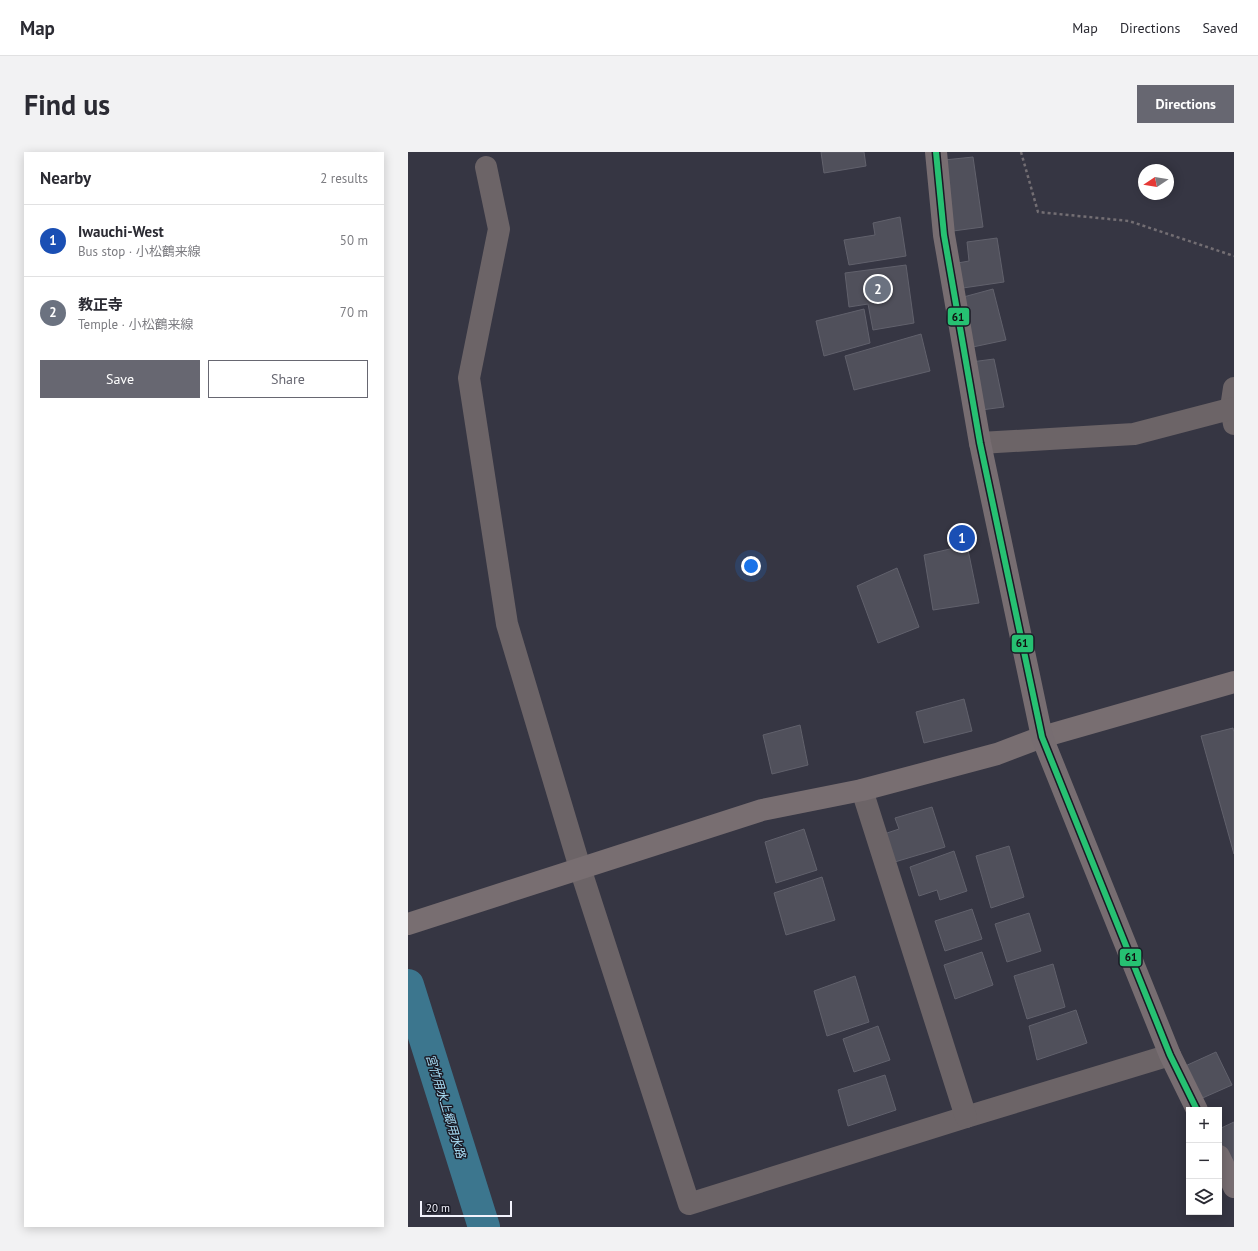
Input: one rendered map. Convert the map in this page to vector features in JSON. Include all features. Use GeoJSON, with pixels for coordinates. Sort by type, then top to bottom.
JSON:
{"type":"FeatureCollection","features":[{"type":"Feature","properties":{"kind":"main road"},"geometry":{"type":"LineString","coordinates":[[936,152],[944,235],[980,443],[1016,620],[1042,737],[1170,1055],[1196,1107]]}},
{"type":"Feature","properties":{"kind":"main road"},"geometry":{"type":"LineString","coordinates":[[1222,1162],[1234,1187]]}},
{"type":"Feature","properties":{"kind":"street"},"geometry":{"type":"LineString","coordinates":[[486,167],[499,229],[469,378],[507,624],[580,868],[689,1204],[1170,1055]]}},
{"type":"Feature","properties":{"kind":"street"},"geometry":{"type":"LineString","coordinates":[[980,443],[1134,434],[1233,407]]}},
{"type":"Feature","properties":{"kind":"street"},"geometry":{"type":"LineString","coordinates":[[408,924],[762,810],[862,790],[998,754],[1042,737],[1234,682]]}},
{"type":"Feature","properties":{"kind":"street"},"geometry":{"type":"LineString","coordinates":[[862,790],[966,1117]]}},
{"type":"Feature","properties":{"kind":"path"},"geometry":{"type":"LineString","coordinates":[[1021,152],[1038,212],[1129,221],[1234,256]]}},
{"type":"Feature","properties":{"kind":"building"},"geometry":{"type":"Polygon","coordinates":[[[821,152],[864,152],[866,166],[824,173],[821,152]]]}},
{"type":"Feature","properties":{"kind":"building"},"geometry":{"type":"Polygon","coordinates":[[[973,157],[983,227],[953,231],[944,160],[973,157]]]}},
{"type":"Feature","properties":{"kind":"building"},"geometry":{"type":"Polygon","coordinates":[[[900,217],[906,256],[849,265],[844,240],[875,235],[873,223],[900,217]]]}},
{"type":"Feature","properties":{"kind":"building"},"geometry":{"type":"Polygon","coordinates":[[[997,238],[1004,282],[956,289],[952,264],[969,261],[967,242],[997,238]]]}},
{"type":"Feature","properties":{"kind":"building"},"geometry":{"type":"Polygon","coordinates":[[[906,265],[914,323],[873,330],[868,304],[849,307],[845,273],[906,265]]]}},
{"type":"Feature","properties":{"kind":"building"},"geometry":{"type":"Polygon","coordinates":[[[993,289],[1006,340],[968,348],[956,299],[993,289]]]}},
{"type":"Feature","properties":{"kind":"building"},"geometry":{"type":"Polygon","coordinates":[[[864,309],[870,343],[824,356],[816,321],[864,309]]]}},
{"type":"Feature","properties":{"kind":"building"},"geometry":{"type":"Polygon","coordinates":[[[921,334],[930,371],[854,390],[845,356],[921,334]]]}},
{"type":"Feature","properties":{"kind":"building"},"geometry":{"type":"Polygon","coordinates":[[[994,359],[1004,407],[981,410],[971,362],[994,359]]]}},
{"type":"Feature","properties":{"kind":"building"},"geometry":{"type":"Polygon","coordinates":[[[967,545],[979,603],[933,610],[924,555],[967,545]]]}},
{"type":"Feature","properties":{"kind":"building"},"geometry":{"type":"Polygon","coordinates":[[[897,568],[919,627],[878,643],[857,586],[897,568]]]}},
{"type":"Feature","properties":{"kind":"building"},"geometry":{"type":"Polygon","coordinates":[[[964,699],[972,731],[924,743],[916,712],[964,699]]]}},
{"type":"Feature","properties":{"kind":"building"},"geometry":{"type":"Polygon","coordinates":[[[800,725],[808,765],[772,774],[763,735],[800,725]]]}},
{"type":"Feature","properties":{"kind":"building"},"geometry":{"type":"Polygon","coordinates":[[[1233,728],[1234,733],[1234,854],[1201,736],[1233,728]]]}},
{"type":"Feature","properties":{"kind":"building"},"geometry":{"type":"Polygon","coordinates":[[[932,807],[945,847],[888,864],[881,835],[899,829],[895,818],[932,807]]]}},
{"type":"Feature","properties":{"kind":"building"},"geometry":{"type":"Polygon","coordinates":[[[804,829],[817,870],[776,883],[765,842],[804,829]]]}},
{"type":"Feature","properties":{"kind":"building"},"geometry":{"type":"Polygon","coordinates":[[[1009,846],[1024,897],[991,908],[976,856],[1009,846]]]}},
{"type":"Feature","properties":{"kind":"building"},"geometry":{"type":"Polygon","coordinates":[[[954,851],[967,891],[940,900],[937,890],[919,896],[910,867],[954,851]]]}},
{"type":"Feature","properties":{"kind":"building"},"geometry":{"type":"Polygon","coordinates":[[[822,877],[835,920],[786,935],[774,893],[822,877]]]}},
{"type":"Feature","properties":{"kind":"building"},"geometry":{"type":"Polygon","coordinates":[[[972,909],[982,939],[945,951],[935,921],[972,909]]]}},
{"type":"Feature","properties":{"kind":"building"},"geometry":{"type":"Polygon","coordinates":[[[1029,913],[1041,951],[1007,962],[995,924],[1029,913]]]}},
{"type":"Feature","properties":{"kind":"building"},"geometry":{"type":"Polygon","coordinates":[[[982,952],[993,985],[955,999],[944,965],[982,952]]]}},
{"type":"Feature","properties":{"kind":"building"},"geometry":{"type":"Polygon","coordinates":[[[1053,964],[1065,1007],[1027,1019],[1014,976],[1053,964]]]}},
{"type":"Feature","properties":{"kind":"building"},"geometry":{"type":"Polygon","coordinates":[[[855,976],[869,1022],[827,1036],[814,991],[855,976]]]}},
{"type":"Feature","properties":{"kind":"building"},"geometry":{"type":"Polygon","coordinates":[[[1076,1010],[1087,1043],[1037,1060],[1029,1026],[1076,1010]]]}},
{"type":"Feature","properties":{"kind":"building"},"geometry":{"type":"Polygon","coordinates":[[[878,1026],[890,1060],[854,1072],[843,1039],[878,1026]]]}},
{"type":"Feature","properties":{"kind":"building"},"geometry":{"type":"Polygon","coordinates":[[[1216,1052],[1232,1085],[1198,1100],[1183,1067],[1216,1052]]]}},
{"type":"Feature","properties":{"kind":"building"},"geometry":{"type":"Polygon","coordinates":[[[885,1075],[896,1110],[848,1126],[838,1090],[885,1075]]]}},
{"type":"Feature","properties":{"kind":"building"},"geometry":{"type":"Polygon","coordinates":[[[1234,1122],[1234,1178],[1222,1156],[1222,1128],[1234,1122]]]}},
{"type":"Feature","properties":{"kind":"waterway","name":"宮竹用水上郷用水路"},"geometry":{"type":"LineString","coordinates":[[408,985],[484,1227]]}},
{"type":"Feature","properties":{"kind":"transit line","name":"61"},"geometry":{"type":"LineString","coordinates":[[936,152],[944,235],[980,443],[1042,737],[1170,1055],[1196,1107]]}},
{"type":"Feature","properties":{"kind":"place","name":"教正寺"},"geometry":{"type":"Point","coordinates":[878,289]}},
{"type":"Feature","properties":{"kind":"place","name":"Iwauchi-West"},"geometry":{"type":"Point","coordinates":[962,538]}}]}
